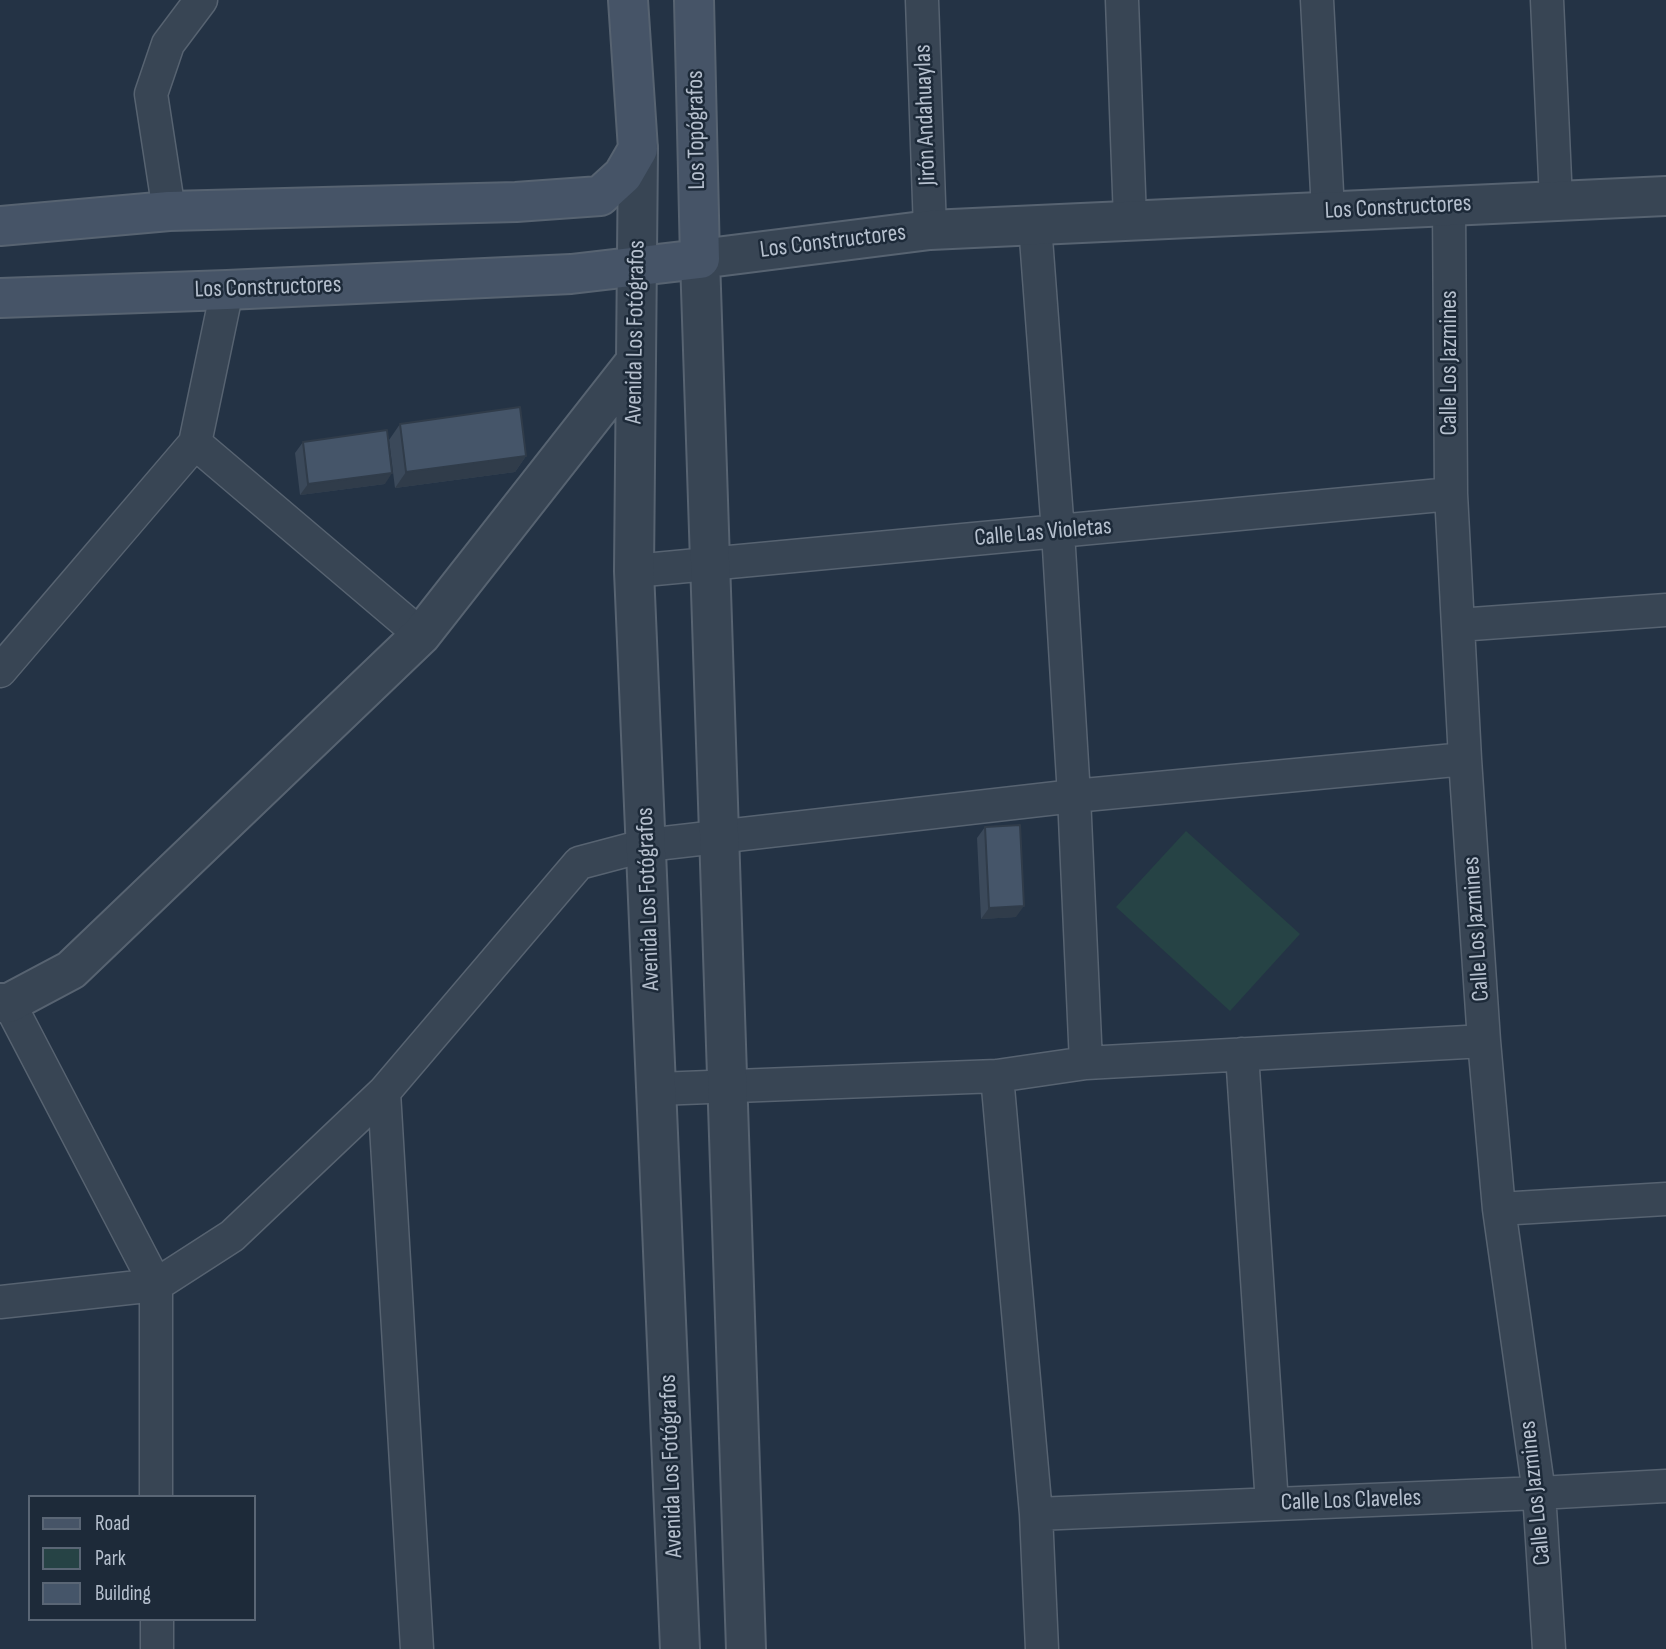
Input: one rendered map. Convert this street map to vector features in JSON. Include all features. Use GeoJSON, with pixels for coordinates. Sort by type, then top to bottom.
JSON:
{"type":"FeatureCollection","features":[{"type":"Feature","properties":{"kind":"main road"},"geometry":{"type":"LineString","coordinates":[[0,226],[169,211],[516,202],[600,196],[623,175],[638,149],[628,0]]}},
{"type":"Feature","properties":{"kind":"main road","name":"Los Topógrafos"},"geometry":{"type":"LineString","coordinates":[[694,0],[699,260]]}},
{"type":"Feature","properties":{"kind":"main road","name":"Los Constructores"},"geometry":{"type":"LineString","coordinates":[[0,298],[571,274],[699,260]]}},
{"type":"Feature","properties":{"kind":"street"},"geometry":{"type":"LineString","coordinates":[[169,211],[151,94],[168,44],[201,0]]}},
{"type":"Feature","properties":{"kind":"street","name":"Jirón Andahuaylas"},"geometry":{"type":"LineString","coordinates":[[922,0],[930,230]]}},
{"type":"Feature","properties":{"kind":"street"},"geometry":{"type":"LineString","coordinates":[[1122,0],[1130,220]]}},
{"type":"Feature","properties":{"kind":"street"},"geometry":{"type":"LineString","coordinates":[[1317,0],[1328,211]]}},
{"type":"Feature","properties":{"kind":"street"},"geometry":{"type":"LineString","coordinates":[[1547,0],[1556,201]]}},
{"type":"Feature","properties":{"kind":"street","name":"Avenida Los Fotógrafos"},"geometry":{"type":"LineString","coordinates":[[638,149],[634,571],[680,1649]]}},
{"type":"Feature","properties":{"kind":"street","name":"Los Constructores"},"geometry":{"type":"LineString","coordinates":[[699,260],[930,230],[1666,196]]}},
{"type":"Feature","properties":{"kind":"street","name":"Calle Los Jazmines"},"geometry":{"type":"LineString","coordinates":[[1449,206],[1451,494],[1484,1041],[1499,1209],[1539,1493],[1549,1649]]}},
{"type":"Feature","properties":{"kind":"street"},"geometry":{"type":"LineString","coordinates":[[1035,225],[1058,532],[1086,1063]]}},
{"type":"Feature","properties":{"kind":"street"},"geometry":{"type":"LineString","coordinates":[[699,260],[746,1649]]}},
{"type":"Feature","properties":{"kind":"street"},"geometry":{"type":"LineString","coordinates":[[0,671],[195,443],[227,290]]}},
{"type":"Feature","properties":{"kind":"street"},"geometry":{"type":"LineString","coordinates":[[156,1495],[156,1285],[4,1003],[71,970],[421,635],[636,361]]}},
{"type":"Feature","properties":{"kind":"street"},"geometry":{"type":"LineString","coordinates":[[195,443],[421,635]]}},
{"type":"Feature","properties":{"kind":"street","name":"Calle Las Violetas"},"geometry":{"type":"LineString","coordinates":[[634,571],[1451,494]]}},
{"type":"Feature","properties":{"kind":"street"},"geometry":{"type":"LineString","coordinates":[[1458,625],[1666,610]]}},
{"type":"Feature","properties":{"kind":"street"},"geometry":{"type":"LineString","coordinates":[[0,1302],[156,1285],[232,1236],[384,1092],[579,863],[647,845],[719,836],[1074,796],[1465,759]]}},
{"type":"Feature","properties":{"kind":"street"},"geometry":{"type":"LineString","coordinates":[[657,1089],[997,1076],[1086,1063],[1484,1041]]}},
{"type":"Feature","properties":{"kind":"street"},"geometry":{"type":"LineString","coordinates":[[1242,1054],[1272,1504]]}},
{"type":"Feature","properties":{"kind":"street"},"geometry":{"type":"LineString","coordinates":[[997,1076],[1036,1514],[1042,1649]]}},
{"type":"Feature","properties":{"kind":"street"},"geometry":{"type":"LineString","coordinates":[[384,1092],[417,1649]]}},
{"type":"Feature","properties":{"kind":"street"},"geometry":{"type":"LineString","coordinates":[[1499,1209],[1666,1199]]}},
{"type":"Feature","properties":{"kind":"street","name":"Calle Los Claveles"},"geometry":{"type":"LineString","coordinates":[[1036,1514],[1666,1486]]}},
{"type":"Feature","properties":{"kind":"street"},"geometry":{"type":"LineString","coordinates":[[157,1621],[157,1649]]}},
{"type":"Feature","properties":{"kind":"green space"},"geometry":{"type":"Polygon","coordinates":[[[1186,831],[1300,934],[1230,1011],[1116,907],[1186,831]]]}},
{"type":"Feature","properties":{"kind":"building"},"geometry":{"type":"Polygon","coordinates":[[[520,407],[526,456],[406,472],[400,424],[520,407]]]}},
{"type":"Feature","properties":{"kind":"building"},"geometry":{"type":"Polygon","coordinates":[[[387,430],[392,473],[308,484],[303,442],[387,430]]]}},
{"type":"Feature","properties":{"kind":"building"},"geometry":{"type":"Polygon","coordinates":[[[1020,825],[1024,906],[989,908],[985,827],[1020,825]]]}}]}
